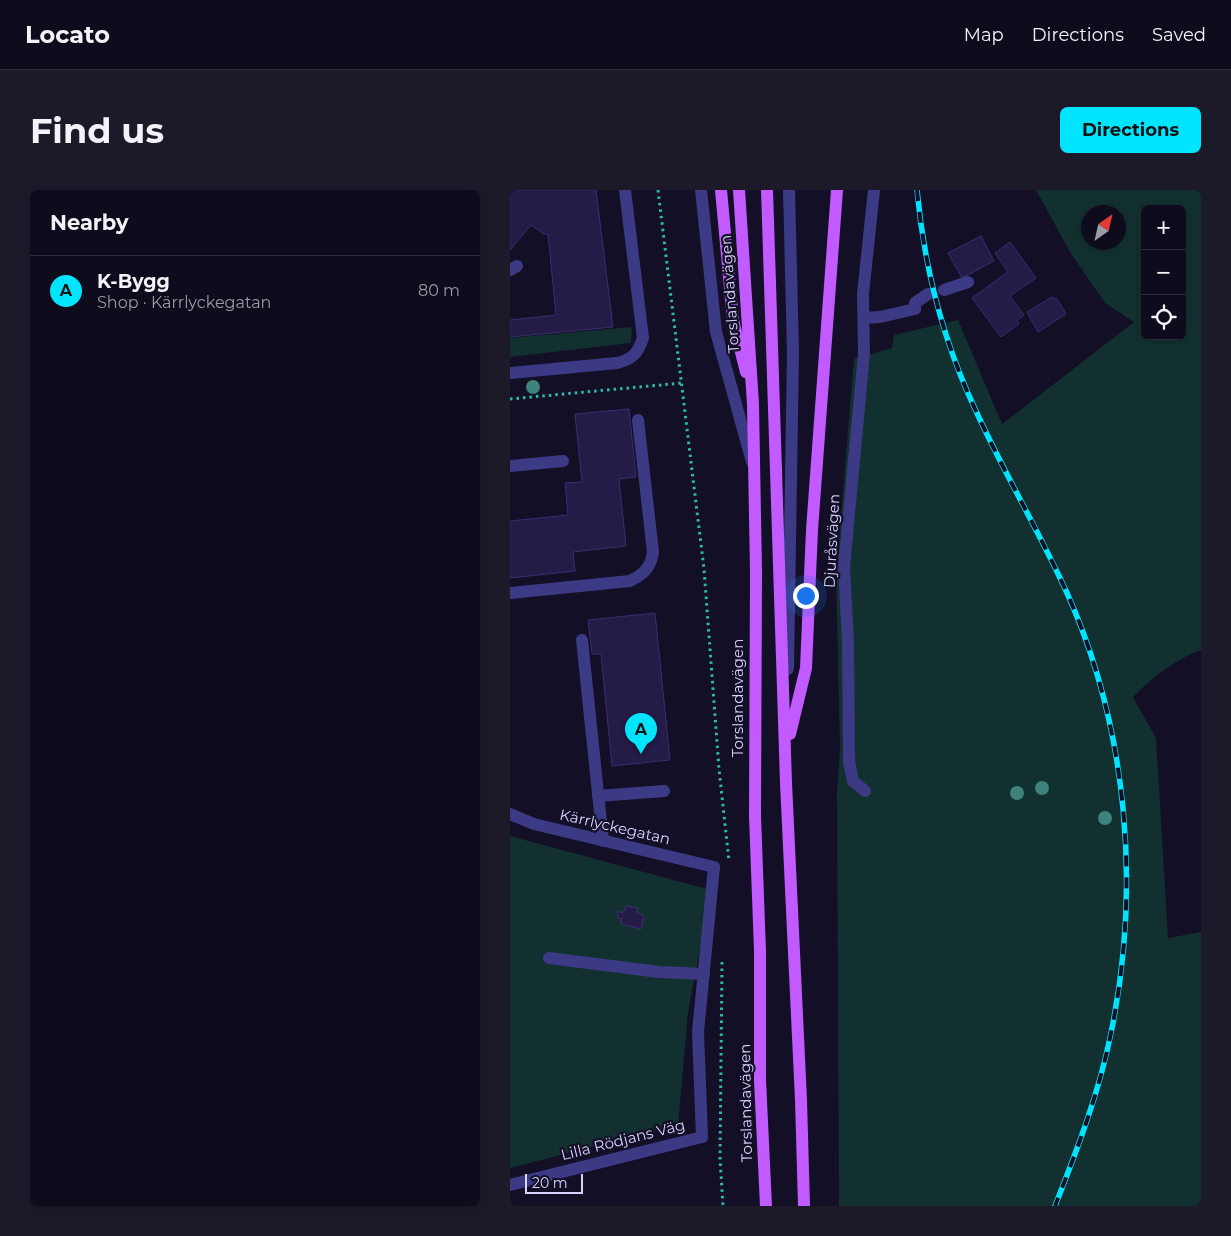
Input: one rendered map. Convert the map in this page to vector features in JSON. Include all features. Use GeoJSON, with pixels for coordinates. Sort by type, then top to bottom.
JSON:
{"type":"FeatureCollection","features":[{"type":"Feature","properties":{"kind":"main road"},"geometry":{"type":"LineString","coordinates":[[721,190],[733,320],[753,404]]}},
{"type":"Feature","properties":{"kind":"main road","name":"Torslandavägen"},"geometry":{"type":"LineString","coordinates":[[739,190],[753,404],[755,471],[755,816],[760,951],[760,1080],[766,1206]]}},
{"type":"Feature","properties":{"kind":"main road"},"geometry":{"type":"LineString","coordinates":[[767,190],[804,1206]]}},
{"type":"Feature","properties":{"kind":"main road"},"geometry":{"type":"LineString","coordinates":[[787,749],[806,668],[812,530],[837,190]]}},
{"type":"Feature","properties":{"kind":"street"},"geometry":{"type":"LineString","coordinates":[[510,373],[617,363],[628,360],[640,348],[643,338],[625,190]]}},
{"type":"Feature","properties":{"kind":"street"},"geometry":{"type":"LineString","coordinates":[[701,190],[716,332],[755,471]]}},
{"type":"Feature","properties":{"kind":"street"},"geometry":{"type":"LineString","coordinates":[[787,749],[793,352],[789,190]]}},
{"type":"Feature","properties":{"kind":"street","name":"Djuråsvägen"},"geometry":{"type":"LineString","coordinates":[[865,791],[853,781],[849,761],[848,642],[844,567],[864,354],[863,294],[874,190]]}},
{"type":"Feature","properties":{"kind":"street"},"geometry":{"type":"LineString","coordinates":[[944,290],[968,282]]}},
{"type":"Feature","properties":{"kind":"street"},"geometry":{"type":"LineString","coordinates":[[864,318],[880,317],[915,309],[915,303],[928,294]]}},
{"type":"Feature","properties":{"kind":"street"},"geometry":{"type":"LineString","coordinates":[[510,593],[630,581],[646,570],[651,562],[653,552],[638,420]]}},
{"type":"Feature","properties":{"kind":"street"},"geometry":{"type":"LineString","coordinates":[[510,466],[563,461]]}},
{"type":"Feature","properties":{"kind":"street"},"geometry":{"type":"LineString","coordinates":[[582,640],[603,841]]}},
{"type":"Feature","properties":{"kind":"street"},"geometry":{"type":"LineString","coordinates":[[598,796],[664,791]]}},
{"type":"Feature","properties":{"kind":"street","name":"Kärrlyckegatan"},"geometry":{"type":"LineString","coordinates":[[510,814],[534,824],[714,867]]}},
{"type":"Feature","properties":{"kind":"street","name":"Lilla Rödjans Väg"},"geometry":{"type":"LineString","coordinates":[[510,1185],[702,1137],[698,1032],[714,867]]}},
{"type":"Feature","properties":{"kind":"street"},"geometry":{"type":"LineString","coordinates":[[549,958],[659,972],[704,974]]}},
{"type":"Feature","properties":{"kind":"path"},"geometry":{"type":"LineString","coordinates":[[658,190],[704,569],[729,870]]}},
{"type":"Feature","properties":{"kind":"path"},"geometry":{"type":"LineString","coordinates":[[510,399],[682,383]]}},
{"type":"Feature","properties":{"kind":"path"},"geometry":{"type":"LineString","coordinates":[[722,960],[720,1160],[723,1206]]}},
{"type":"Feature","properties":{"kind":"green space"},"geometry":{"type":"Polygon","coordinates":[[[1036,190],[1201,190],[1201,650],[1165,669],[1133,697],[1156,738],[1168,938],[1201,932],[1201,1206],[839,1206],[837,793],[840,747],[836,575],[854,359],[892,348],[894,335],[958,320],[1002,424],[1134,322],[1105,303],[1070,252],[1036,190]]]}},
{"type":"Feature","properties":{"kind":"green space"},"geometry":{"type":"Polygon","coordinates":[[[632,327],[631,343],[510,357],[510,338],[632,327]]]}},
{"type":"Feature","properties":{"kind":"green space"},"geometry":{"type":"Polygon","coordinates":[[[510,836],[711,890],[688,1013],[678,1125],[510,1168],[510,836]]]}},
{"type":"Feature","properties":{"kind":"building"},"geometry":{"type":"Polygon","coordinates":[[[510,190],[596,190],[613,327],[510,337],[510,320],[556,315],[548,234],[544,234],[531,225],[510,250],[510,190]]]}},
{"type":"Feature","properties":{"kind":"building"},"geometry":{"type":"Polygon","coordinates":[[[981,236],[994,261],[962,278],[948,253],[981,236]]]}},
{"type":"Feature","properties":{"kind":"building"},"geometry":{"type":"Polygon","coordinates":[[[1010,242],[1036,278],[1010,296],[1024,315],[1017,320],[1019,324],[1001,337],[972,298],[1008,272],[995,253],[1010,242]]]}},
{"type":"Feature","properties":{"kind":"building"},"geometry":{"type":"Polygon","coordinates":[[[1052,297],[1057,299],[1066,314],[1038,332],[1027,312],[1052,297]]]}},
{"type":"Feature","properties":{"kind":"building"},"geometry":{"type":"Polygon","coordinates":[[[629,409],[636,477],[619,479],[626,546],[573,552],[575,571],[510,578],[510,521],[568,515],[565,483],[582,482],[575,414],[629,409]]]}},
{"type":"Feature","properties":{"kind":"building"},"geometry":{"type":"Polygon","coordinates":[[[655,613],[670,760],[612,766],[601,654],[592,654],[588,620],[655,613]]]}},
{"type":"Feature","properties":{"kind":"building"},"geometry":{"type":"Polygon","coordinates":[[[626,906],[638,908],[636,913],[644,915],[641,929],[621,924],[622,919],[618,918],[617,911],[623,913],[626,906]]]}},
{"type":"Feature","properties":{"kind":"railway"},"geometry":{"type":"LineString","coordinates":[[917,190],[930,275],[954,358],[964,385],[998,457],[1067,593],[1088,645],[1104,699],[1116,754],[1123,810],[1126,866],[1125,922],[1120,978],[1111,1033],[1094,1099],[1055,1206]]}},
{"type":"Feature","properties":{"kind":"place","name":"K-Bygg"},"geometry":{"type":"Point","coordinates":[641,754]}}]}
